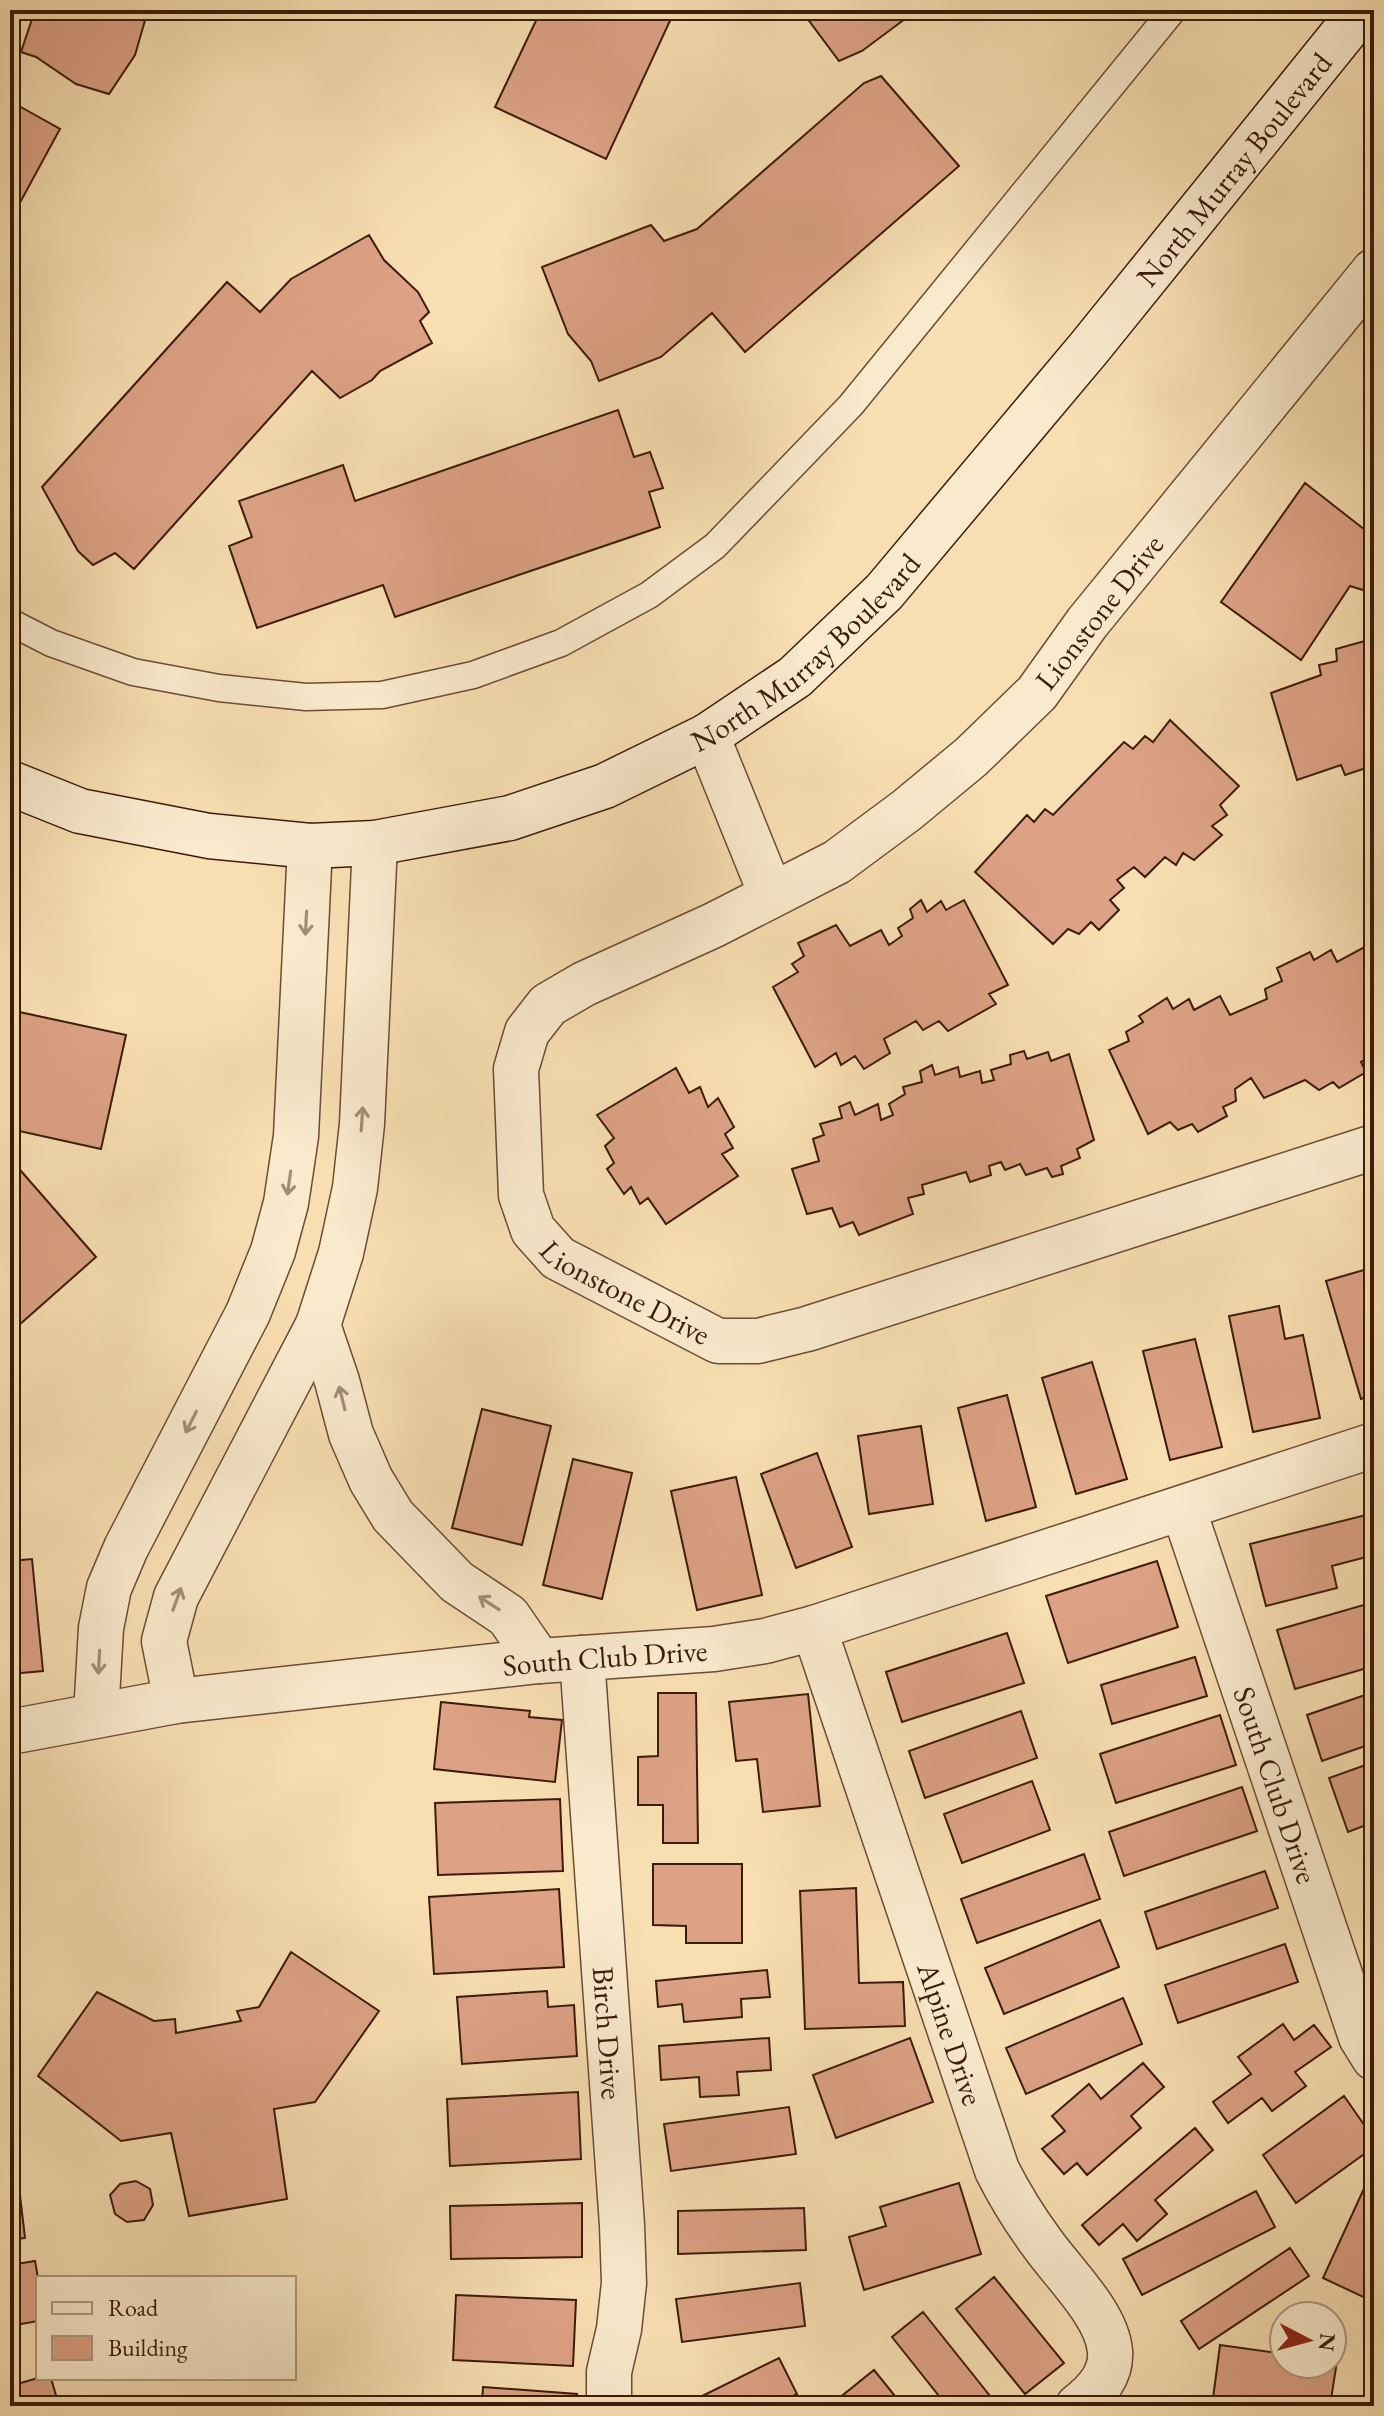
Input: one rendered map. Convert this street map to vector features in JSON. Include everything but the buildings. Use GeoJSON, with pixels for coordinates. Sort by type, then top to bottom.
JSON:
{"type":"FeatureCollection","features":[{"type":"Feature","properties":{"kind":"street","name":"North Murray Boulevard"},"geometry":{"type":"LineString","coordinates":[[10,783],[80,811],[209,836],[310,846],[375,843],[510,818],[605,786],[707,736],[795,677],[884,592],[1089,348],[1362,10]]}},
{"type":"Feature","properties":{"kind":"street","name":"Lionstone Drive"},"geometry":{"type":"LineString","coordinates":[[1374,271],[1087,623],[1037,693],[971,757],[837,862],[714,925],[584,984],[548,1005],[527,1032],[516,1069],[521,1195],[533,1230],[558,1258],[718,1341],[758,1341],[807,1329],[1374,1147]]}},
{"type":"Feature","properties":{"kind":"street"},"geometry":{"type":"LineString","coordinates":[[707,736],[771,894]]}},
{"type":"Feature","properties":{"kind":"street"},"geometry":{"type":"LineString","coordinates":[[176,1701],[164,1641],[176,1597],[318,1325],[341,1253],[355,1188],[362,1124],[375,843]]}},
{"type":"Feature","properties":{"kind":"street"},"geometry":{"type":"LineString","coordinates":[[96,1715],[101,1628],[109,1588],[126,1548],[248,1313],[273,1251],[286,1203],[296,1136],[310,846]]}},
{"type":"Feature","properties":{"kind":"street"},"geometry":{"type":"LineString","coordinates":[[318,1325],[351,1434],[371,1480],[393,1516],[457,1582],[508,1616],[539,1661]]}},
{"type":"Feature","properties":{"kind":"street","name":"South Club Drive"},"geometry":{"type":"LineString","coordinates":[[10,1732],[176,1701],[539,1661],[714,1649],[765,1641],[814,1628],[1374,1445]]}},
{"type":"Feature","properties":{"kind":"street","name":"South Club Drive"},"geometry":{"type":"LineString","coordinates":[[1183,1508],[1361,2037],[1374,2058]]}},
{"type":"Feature","properties":{"kind":"street","name":"Alpine Drive"},"geometry":{"type":"LineString","coordinates":[[814,1628],[997,2170],[1013,2202],[1100,2319],[1110,2350],[1107,2377],[1078,2406]]}},
{"type":"Feature","properties":{"kind":"street","name":"Birch Drive"},"geometry":{"type":"LineString","coordinates":[[582,1658],[622,2225],[624,2283],[619,2329],[609,2372],[609,2406]]}},
{"type":"Feature","properties":{"kind":"lane"},"geometry":{"type":"LineString","coordinates":[[10,622],[51,643],[133,672],[219,688],[306,697],[382,695],[473,675],[561,643],[649,595],[715,546],[851,405],[1173,10]]}}]}
